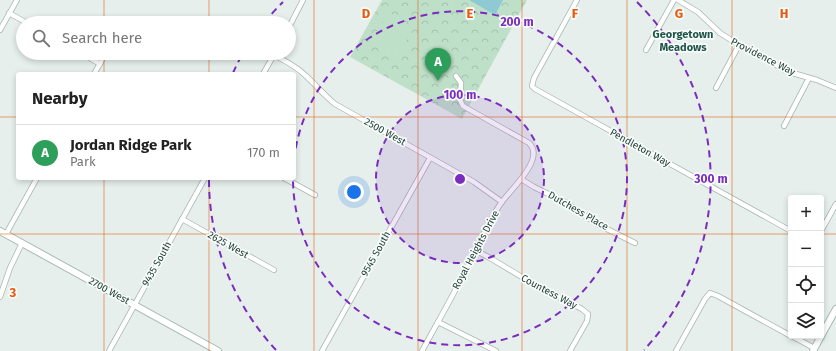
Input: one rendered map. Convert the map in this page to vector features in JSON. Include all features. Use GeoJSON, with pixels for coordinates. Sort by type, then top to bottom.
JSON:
{"type":"FeatureCollection","features":[{"type":"Feature","properties":{"kind":"main road","name":"2700 West"},"geometry":{"type":"LineString","coordinates":[[3,232],[218,351]]}},
{"type":"Feature","properties":{"kind":"main road"},"geometry":{"type":"LineString","coordinates":[[824,331],[836,309]]}},
{"type":"Feature","properties":{"kind":"main road"},"geometry":{"type":"LineString","coordinates":[[813,350],[819,339]]}},
{"type":"Feature","properties":{"kind":"street"},"geometry":{"type":"LineString","coordinates":[[0,30],[16,0]]}},
{"type":"Feature","properties":{"kind":"street"},"geometry":{"type":"LineString","coordinates":[[295,16],[303,0]]}},
{"type":"Feature","properties":{"kind":"street","name":"Pendleton Way"},"geometry":{"type":"LineString","coordinates":[[577,0],[534,78],[532,86],[538,91],[788,229]]}},
{"type":"Feature","properties":{"kind":"street"},"geometry":{"type":"LineString","coordinates":[[646,50],[674,0]]}},
{"type":"Feature","properties":{"kind":"street","name":"Providence Way"},"geometry":{"type":"LineString","coordinates":[[678,0],[698,12],[720,33],[739,45],[789,72],[836,88]]}},
{"type":"Feature","properties":{"kind":"street"},"geometry":{"type":"LineString","coordinates":[[9,13],[16,17]]}},
{"type":"Feature","properties":{"kind":"street"},"geometry":{"type":"LineString","coordinates":[[716,88],[739,45]]}},
{"type":"Feature","properties":{"kind":"street"},"geometry":{"type":"LineString","coordinates":[[93,60],[100,64]]}},
{"type":"Feature","properties":{"kind":"street"},"geometry":{"type":"LineString","coordinates":[[95,72],[102,60]]}},
{"type":"Feature","properties":{"kind":"street"},"geometry":{"type":"LineString","coordinates":[[264,72],[271,60]]}},
{"type":"Feature","properties":{"kind":"street","name":"2500 West"},"geometry":{"type":"LineString","coordinates":[[284,60],[305,74],[322,93],[335,104],[474,182],[502,202]]}},
{"type":"Feature","properties":{"kind":"street","name":"Royal Heights Drive"},"geometry":{"type":"LineString","coordinates":[[422,351],[502,202],[521,179],[534,156],[532,146],[525,140],[463,106],[460,100],[461,83],[456,76]]}},
{"type":"Feature","properties":{"kind":"street"},"geometry":{"type":"LineString","coordinates":[[784,126],[809,78]]}},
{"type":"Feature","properties":{"kind":"street","name":"9545 South"},"geometry":{"type":"LineString","coordinates":[[322,351],[430,158]]}},
{"type":"Feature","properties":{"kind":"street","name":"Dutchess Place"},"geometry":{"type":"LineString","coordinates":[[521,179],[567,203],[594,222],[635,243]]}},
{"type":"Feature","properties":{"kind":"street"},"geometry":{"type":"LineString","coordinates":[[3,232],[36,180]]}},
{"type":"Feature","properties":{"kind":"street","name":"9435 South"},"geometry":{"type":"LineString","coordinates":[[109,351],[204,180]]}},
{"type":"Feature","properties":{"kind":"street"},"geometry":{"type":"LineString","coordinates":[[288,180],[315,195]]}},
{"type":"Feature","properties":{"kind":"street"},"geometry":{"type":"LineString","coordinates":[[824,226],[836,204]]}},
{"type":"Feature","properties":{"kind":"street","name":"2625 West"},"geometry":{"type":"LineString","coordinates":[[182,219],[274,270]]}},
{"type":"Feature","properties":{"kind":"street"},"geometry":{"type":"LineString","coordinates":[[0,297],[10,268],[22,243]]}},
{"type":"Feature","properties":{"kind":"street","name":"Countess Way"},"geometry":{"type":"LineString","coordinates":[[475,250],[537,286],[582,309],[588,314],[587,321],[571,350]]}},
{"type":"Feature","properties":{"kind":"street"},"geometry":{"type":"LineString","coordinates":[[676,351],[705,299],[710,293],[788,334]]}},
{"type":"Feature","properties":{"kind":"street"},"geometry":{"type":"LineString","coordinates":[[438,322],[496,351]]}},
{"type":"Feature","properties":{"kind":"street"},"geometry":{"type":"LineString","coordinates":[[796,339],[813,350]]}},
{"type":"Feature","properties":{"kind":"green space"},"geometry":{"type":"Polygon","coordinates":[[[382,0],[527,0],[462,119],[350,57],[382,0]]]}},
{"type":"Feature","properties":{"kind":"green space"},"geometry":{"type":"Polygon","coordinates":[[[389,12],[414,28],[398,54],[373,38],[389,12]]]}},
{"type":"Feature","properties":{"kind":"water"},"geometry":{"type":"Polygon","coordinates":[[[469,0],[503,0],[495,15],[469,0]]]}},
{"type":"Feature","properties":{"kind":"place","name":"Jordan Ridge Park"},"geometry":{"type":"Point","coordinates":[438,81]}},
{"type":"Feature","properties":{"kind":"district","name":"Georgetown Meadows"},"geometry":{"type":"Point","coordinates":[683,40]}}]}
